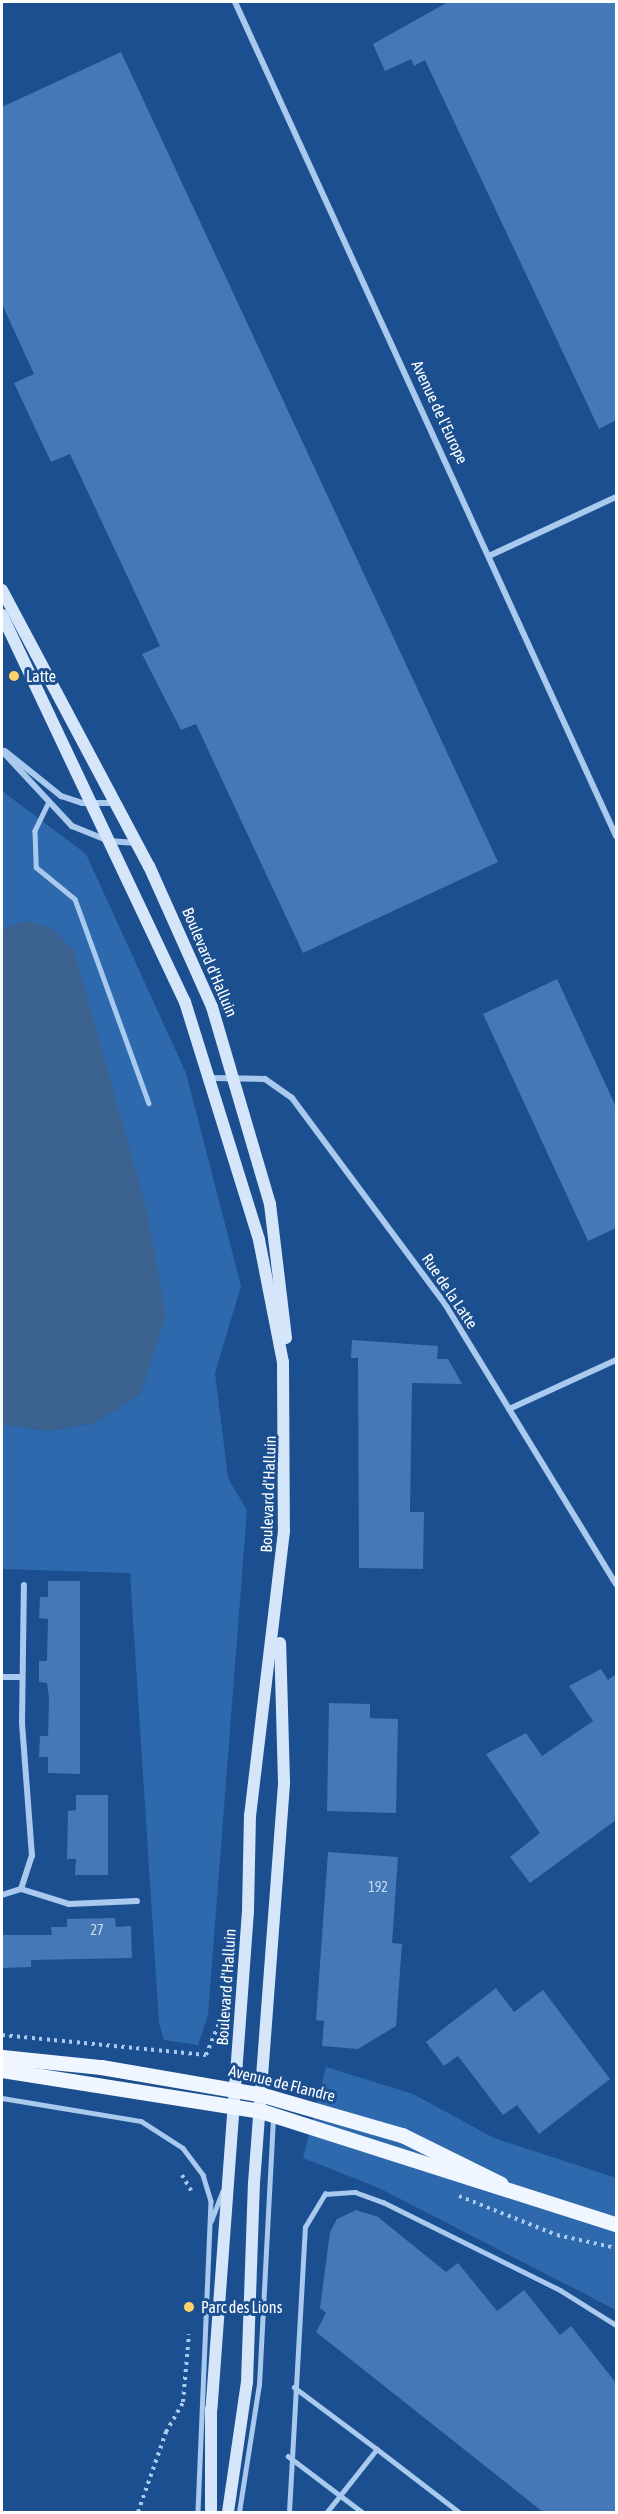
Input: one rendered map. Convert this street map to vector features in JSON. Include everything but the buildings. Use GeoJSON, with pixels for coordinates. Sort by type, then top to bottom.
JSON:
{"type":"FeatureCollection","features":[{"type":"Feature","properties":{"kind":"main road","name":"Boulevard d'Halluin"},"geometry":{"type":"LineString","coordinates":[[2,590],[117,803],[194,962],[237,1075],[276,1235],[285,1381],[286,1489],[279,1609],[284,1782],[263,2095],[266,2113],[247,2382],[228,2512]]}},
{"type":"Feature","properties":{"kind":"main road","name":"Boulevard d'Halluin"},"geometry":{"type":"LineString","coordinates":[[2,615],[91,804],[158,936],[212,1078],[264,1259],[285,1381]]}},
{"type":"Feature","properties":{"kind":"main road","name":"Boulevard d'Halluin"},"geometry":{"type":"LineString","coordinates":[[211,2512],[211,2409],[241,1994],[252,1786],[279,1609]]}},
{"type":"Feature","properties":{"kind":"main road","name":"Avenue de Flandre"},"geometry":{"type":"LineString","coordinates":[[2,2057],[234,2088],[263,2095],[402,2135],[536,2202]]}},
{"type":"Feature","properties":{"kind":"main road","name":"Avenue de Flandre"},"geometry":{"type":"LineString","coordinates":[[2,2070],[266,2113],[536,2202],[616,2224]]}},
{"type":"Feature","properties":{"kind":"street","name":"Avenue de l'Europe"},"geometry":{"type":"LineString","coordinates":[[235,2],[491,555],[616,836]]}},
{"type":"Feature","properties":{"kind":"street"},"geometry":{"type":"LineString","coordinates":[[491,555],[616,497]]}},
{"type":"Feature","properties":{"kind":"street"},"geometry":{"type":"LineString","coordinates":[[2,750],[50,789],[91,804],[117,803]]}},
{"type":"Feature","properties":{"kind":"street"},"geometry":{"type":"LineString","coordinates":[[2,750],[48,804],[82,832],[109,841],[137,843]]}},
{"type":"Feature","properties":{"kind":"street","name":"Rue de la Latte"},"geometry":{"type":"LineString","coordinates":[[212,1078],[237,1075],[266,1078],[292,1098],[430,1283],[616,1584]]}},
{"type":"Feature","properties":{"kind":"street"},"geometry":{"type":"LineString","coordinates":[[509,1409],[616,1360]]}},
{"type":"Feature","properties":{"kind":"street"},"geometry":{"type":"LineString","coordinates":[[21,1889],[32,1856],[21,1677],[24,1585]]}},
{"type":"Feature","properties":{"kind":"street"},"geometry":{"type":"LineString","coordinates":[[2,1677],[21,1677]]}},
{"type":"Feature","properties":{"kind":"street"},"geometry":{"type":"LineString","coordinates":[[2,1894],[21,1889],[69,1904],[137,1901]]}},
{"type":"Feature","properties":{"kind":"lane"},"geometry":{"type":"LineString","coordinates":[[48,804],[35,831],[36,867],[75,899],[149,1103]]}},
{"type":"Feature","properties":{"kind":"lane"},"geometry":{"type":"LineString","coordinates":[[2,2098],[141,2121],[190,2156],[209,2188],[198,2512]]}},
{"type":"Feature","properties":{"kind":"lane"},"geometry":{"type":"LineString","coordinates":[[239,2512],[259,2385],[275,2157],[266,2113]]}},
{"type":"Feature","properties":{"kind":"lane"},"geometry":{"type":"LineString","coordinates":[[208,2235],[228,2167]]}},
{"type":"Feature","properties":{"kind":"lane"},"geometry":{"type":"LineString","coordinates":[[289,2512],[288,2456],[305,2227],[325,2194],[355,2192],[383,2202],[560,2290],[616,2325]]}},
{"type":"Feature","properties":{"kind":"lane"},"geometry":{"type":"LineString","coordinates":[[294,2387],[459,2512]]}},
{"type":"Feature","properties":{"kind":"lane"},"geometry":{"type":"LineString","coordinates":[[327,2512],[377,2449]]}},
{"type":"Feature","properties":{"kind":"lane"},"geometry":{"type":"LineString","coordinates":[[288,2456],[362,2512]]}},
{"type":"Feature","properties":{"kind":"path"},"geometry":{"type":"LineString","coordinates":[[2,2035],[206,2055],[220,2019],[241,1994]]}},
{"type":"Feature","properties":{"kind":"path"},"geometry":{"type":"LineString","coordinates":[[190,2156],[177,2166],[195,2202]]}},
{"type":"Feature","properties":{"kind":"path"},"geometry":{"type":"LineString","coordinates":[[447,2191],[557,2235],[616,2248]]}},
{"type":"Feature","properties":{"kind":"path"},"geometry":{"type":"LineString","coordinates":[[138,2512],[166,2432],[183,2402],[189,2330]]}},
{"type":"Feature","properties":{"kind":"shaded area"},"geometry":{"type":"Polygon","coordinates":[[[2,791],[86,854],[186,1073],[241,1286],[215,1373],[228,1478],[247,1510],[208,2015],[198,2045],[164,2040],[159,2023],[130,1573],[2,1569],[2,1424],[48,1431],[95,1423],[141,1393],[26,921],[2,930],[2,791]]]}},
{"type":"Feature","properties":{"kind":"shaded area"},"geometry":{"type":"Polygon","coordinates":[[[26,921],[50,927],[74,950],[147,1211],[166,1316],[141,1393],[95,1423],[48,1431],[2,1424],[2,930],[26,921]]]}},
{"type":"Feature","properties":{"kind":"shaded area"},"geometry":{"type":"Polygon","coordinates":[[[326,2067],[413,2094],[494,2138],[616,2178],[616,2310],[379,2188],[303,2158],[326,2067]]]}},
{"type":"Feature","properties":{"kind":"place","name":"Latte"},"geometry":{"type":"Point","coordinates":[14,676]}},
{"type":"Feature","properties":{"kind":"place","name":"Parc des Lions"},"geometry":{"type":"Point","coordinates":[189,2307]}}]}
